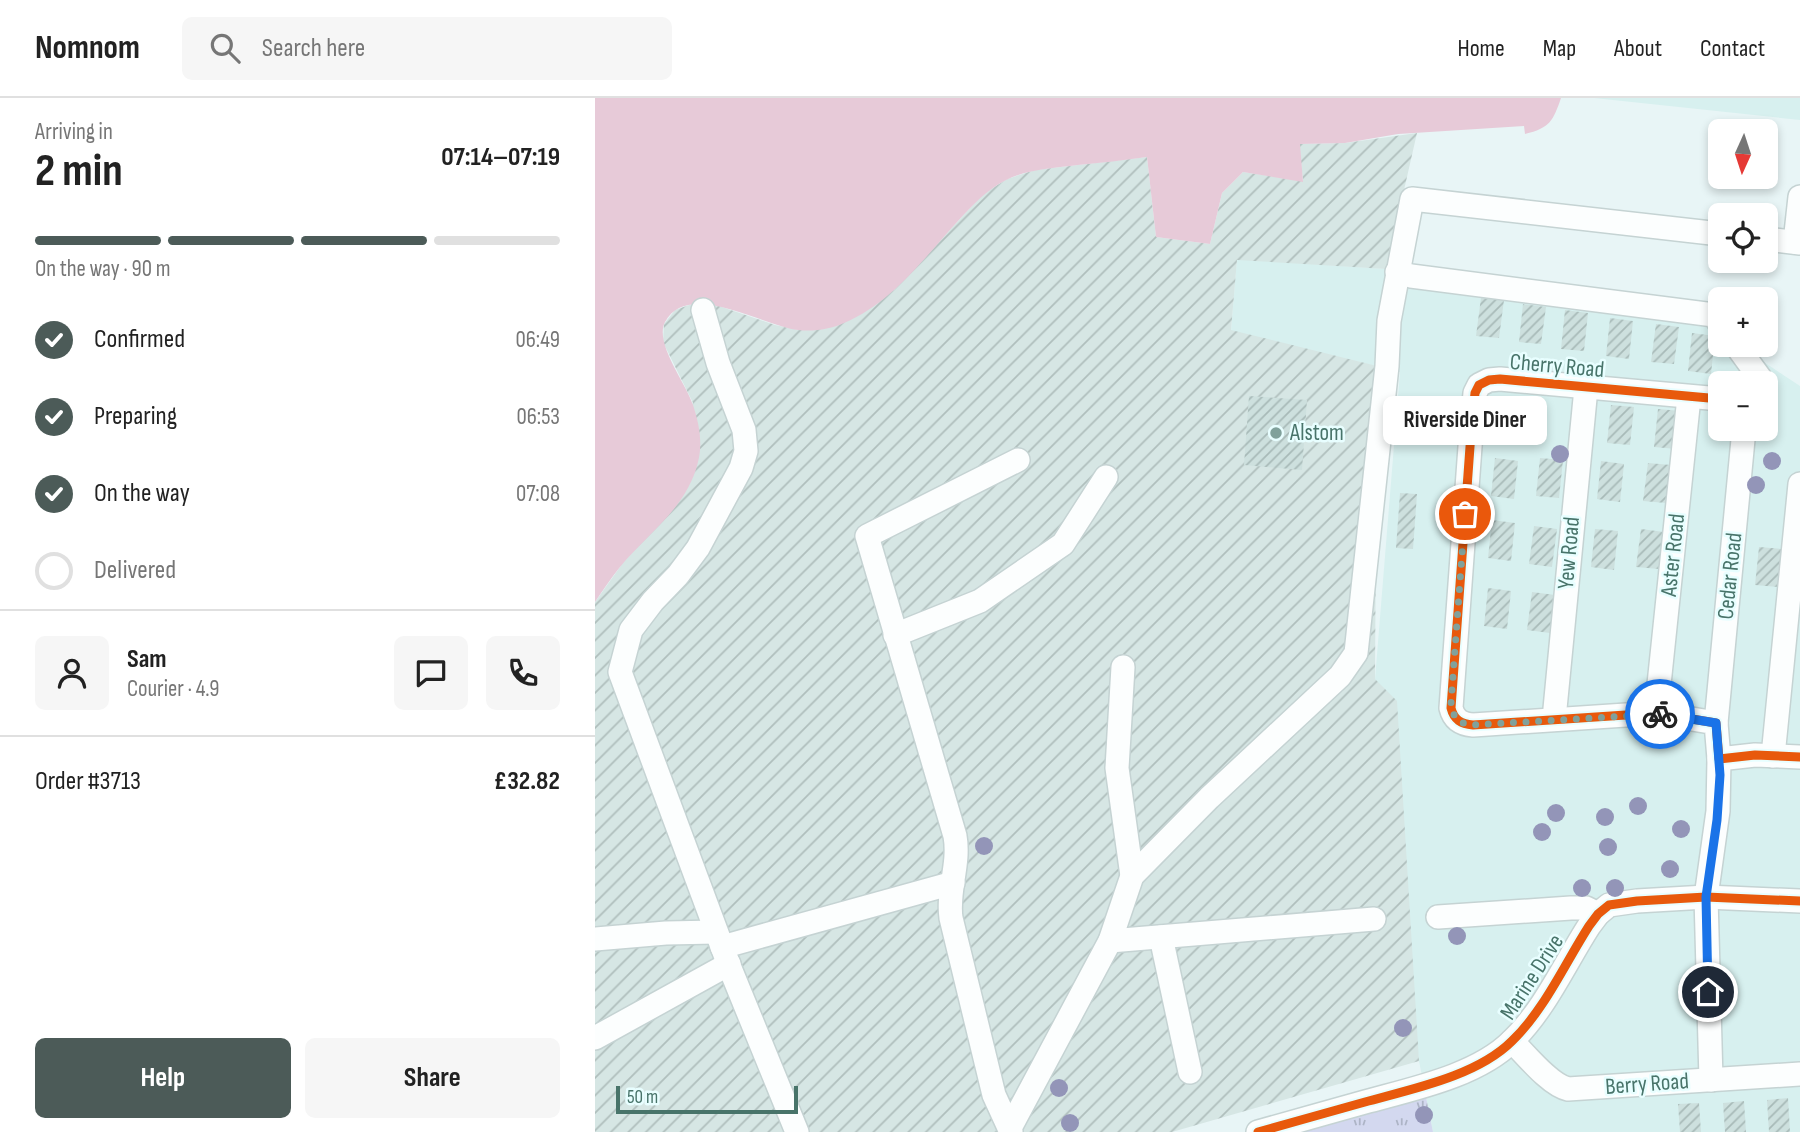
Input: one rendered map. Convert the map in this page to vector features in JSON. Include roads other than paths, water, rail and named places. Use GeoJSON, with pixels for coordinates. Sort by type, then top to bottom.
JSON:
{"type":"FeatureCollection","features":[{"type":"Feature","properties":{"kind":"street"},"geometry":{"type":"LineString","coordinates":[[1778,240],[1798,243],[1800,197]]}},
{"type":"Feature","properties":{"kind":"street"},"geometry":{"type":"LineString","coordinates":[[1010,1130],[1110,941],[1132,876],[1219,788],[1340,676],[1356,653],[1387,366],[1389,321],[1412,200],[1708,233]]}},
{"type":"Feature","properties":{"kind":"street"},"geometry":{"type":"LineString","coordinates":[[1397,272],[1708,315]]}},
{"type":"Feature","properties":{"kind":"street"},"geometry":{"type":"LineString","coordinates":[[703,310],[718,363],[744,429],[744,463],[698,548],[631,630],[620,672],[722,948],[797,1132]]}},
{"type":"Feature","properties":{"kind":"street","name":"Cherry Road"},"geometry":{"type":"LineString","coordinates":[[1708,398],[1493,379],[1483,382],[1477,388],[1473,407],[1451,703],[1453,715],[1459,722],[1473,725],[1656,713],[1716,723]]}},
{"type":"Feature","properties":{"kind":"street","name":"Yew Road"},"geometry":{"type":"LineString","coordinates":[[1554,719],[1586,388]]}},
{"type":"Feature","properties":{"kind":"street","name":"Aster Road"},"geometry":{"type":"LineString","coordinates":[[1656,713],[1689,397]]}},
{"type":"Feature","properties":{"kind":"street","name":"Cedar Road"},"geometry":{"type":"LineString","coordinates":[[1716,723],[1743,441]]}},
{"type":"Feature","properties":{"kind":"street"},"geometry":{"type":"LineString","coordinates":[[1010,1130],[993,1095],[951,918],[950,904],[957,851],[955,836],[866,536],[1018,460]]}},
{"type":"Feature","properties":{"kind":"street"},"geometry":{"type":"LineString","coordinates":[[895,635],[980,601],[1063,544],[1106,477]]}},
{"type":"Feature","properties":{"kind":"street"},"geometry":{"type":"LineString","coordinates":[[1773,756],[1800,484]]}},
{"type":"Feature","properties":{"kind":"street"},"geometry":{"type":"LineString","coordinates":[[1123,667],[1117,768],[1132,876]]}},
{"type":"Feature","properties":{"kind":"street"},"geometry":{"type":"LineString","coordinates":[[1711,1080],[1706,897],[1718,811],[1720,759],[1716,723]]}},
{"type":"Feature","properties":{"kind":"street"},"geometry":{"type":"LineString","coordinates":[[1720,759],[1741,756],[1800,757]]}},
{"type":"Feature","properties":{"kind":"street"},"geometry":{"type":"LineString","coordinates":[[595,1038],[722,948],[953,883]]}},
{"type":"Feature","properties":{"kind":"street"},"geometry":{"type":"LineString","coordinates":[[1438,917],[1571,908],[1586,908],[1598,914],[1612,904],[1706,897],[1800,901]]}},
{"type":"Feature","properties":{"kind":"street","name":"Marine Drive"},"geometry":{"type":"LineString","coordinates":[[1258,1132],[1412,1089],[1456,1074],[1491,1057],[1512,1041],[1549,995],[1581,938],[1598,914]]}},
{"type":"Feature","properties":{"kind":"street"},"geometry":{"type":"LineString","coordinates":[[1110,941],[1374,919]]}},
{"type":"Feature","properties":{"kind":"street"},"geometry":{"type":"LineString","coordinates":[[595,939],[666,933],[722,948]]}},
{"type":"Feature","properties":{"kind":"street"},"geometry":{"type":"LineString","coordinates":[[1161,937],[1190,1072]]}},
{"type":"Feature","properties":{"kind":"street","name":"Berry Road"},"geometry":{"type":"LineString","coordinates":[[1512,1041],[1564,1088],[1800,1074]]}},
{"type":"Feature","properties":{"kind":"place","name":"Alstom"},"geometry":{"type":"Point","coordinates":[1276,433]}},
{"type":"Feature","properties":{"kind":"place","name":"Riverside Diner"},"geometry":{"type":"Point","coordinates":[1465,514]}}]}
